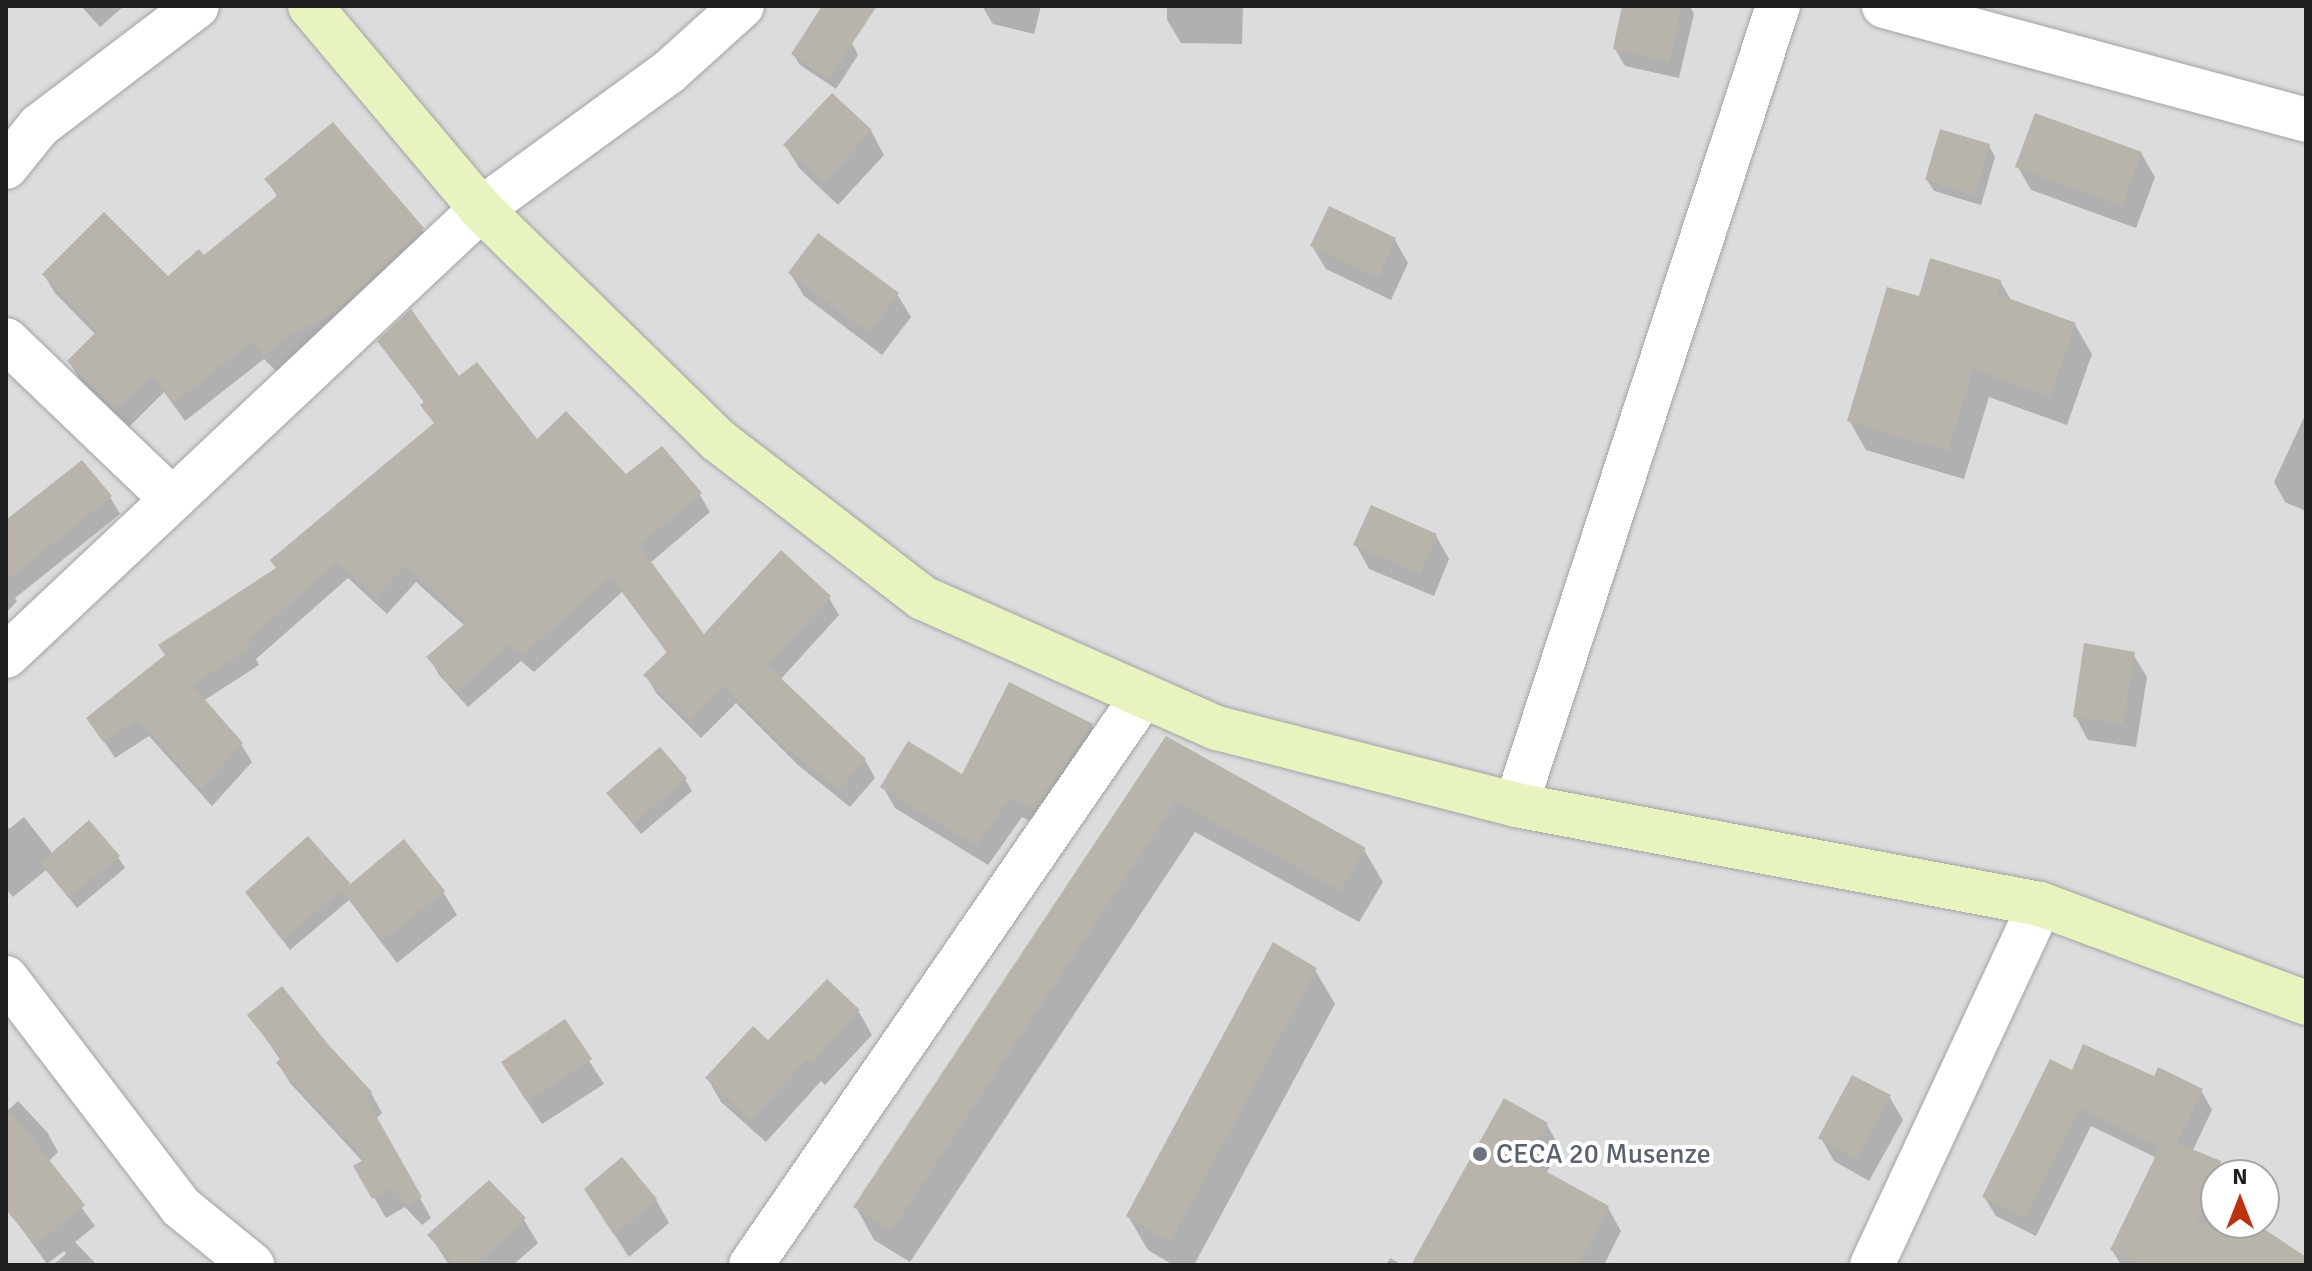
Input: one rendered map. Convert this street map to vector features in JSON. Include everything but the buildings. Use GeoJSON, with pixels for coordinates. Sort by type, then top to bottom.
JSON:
{"type":"FeatureCollection","features":[{"type":"Feature","properties":{"kind":"street"},"geometry":{"type":"LineString","coordinates":[[6,167],[39,126],[197,6]]}},
{"type":"Feature","properties":{"kind":"street"},"geometry":{"type":"LineString","coordinates":[[310,6],[481,209],[719,441],[923,598],[1217,728],[1516,805],[2040,904],[2306,1003]]}},
{"type":"Feature","properties":{"kind":"street"},"geometry":{"type":"LineString","coordinates":[[6,656],[481,209],[670,71],[742,6]]}},
{"type":"Feature","properties":{"kind":"street"},"geometry":{"type":"LineString","coordinates":[[1516,805],[1778,6]]}},
{"type":"Feature","properties":{"kind":"street"},"geometry":{"type":"LineString","coordinates":[[1884,6],[2306,120]]}},
{"type":"Feature","properties":{"kind":"street"},"geometry":{"type":"LineString","coordinates":[[6,340],[172,499]]}},
{"type":"Feature","properties":{"kind":"street"},"geometry":{"type":"LineString","coordinates":[[751,1265],[1143,696]]}},
{"type":"Feature","properties":{"kind":"street"},"geometry":{"type":"LineString","coordinates":[[1872,1265],[2040,904]]}},
{"type":"Feature","properties":{"kind":"street"},"geometry":{"type":"LineString","coordinates":[[6,978],[181,1207],[252,1265]]}},
{"type":"Feature","properties":{"kind":"shaded area"},"geometry":{"type":"Polygon","coordinates":[[[6,6],[2306,6],[2306,1265],[6,1265],[6,6]]]}},
{"type":"Feature","properties":{"kind":"place","name":"CECA 20 Musenze"},"geometry":{"type":"Point","coordinates":[1480,1154]}}]}
